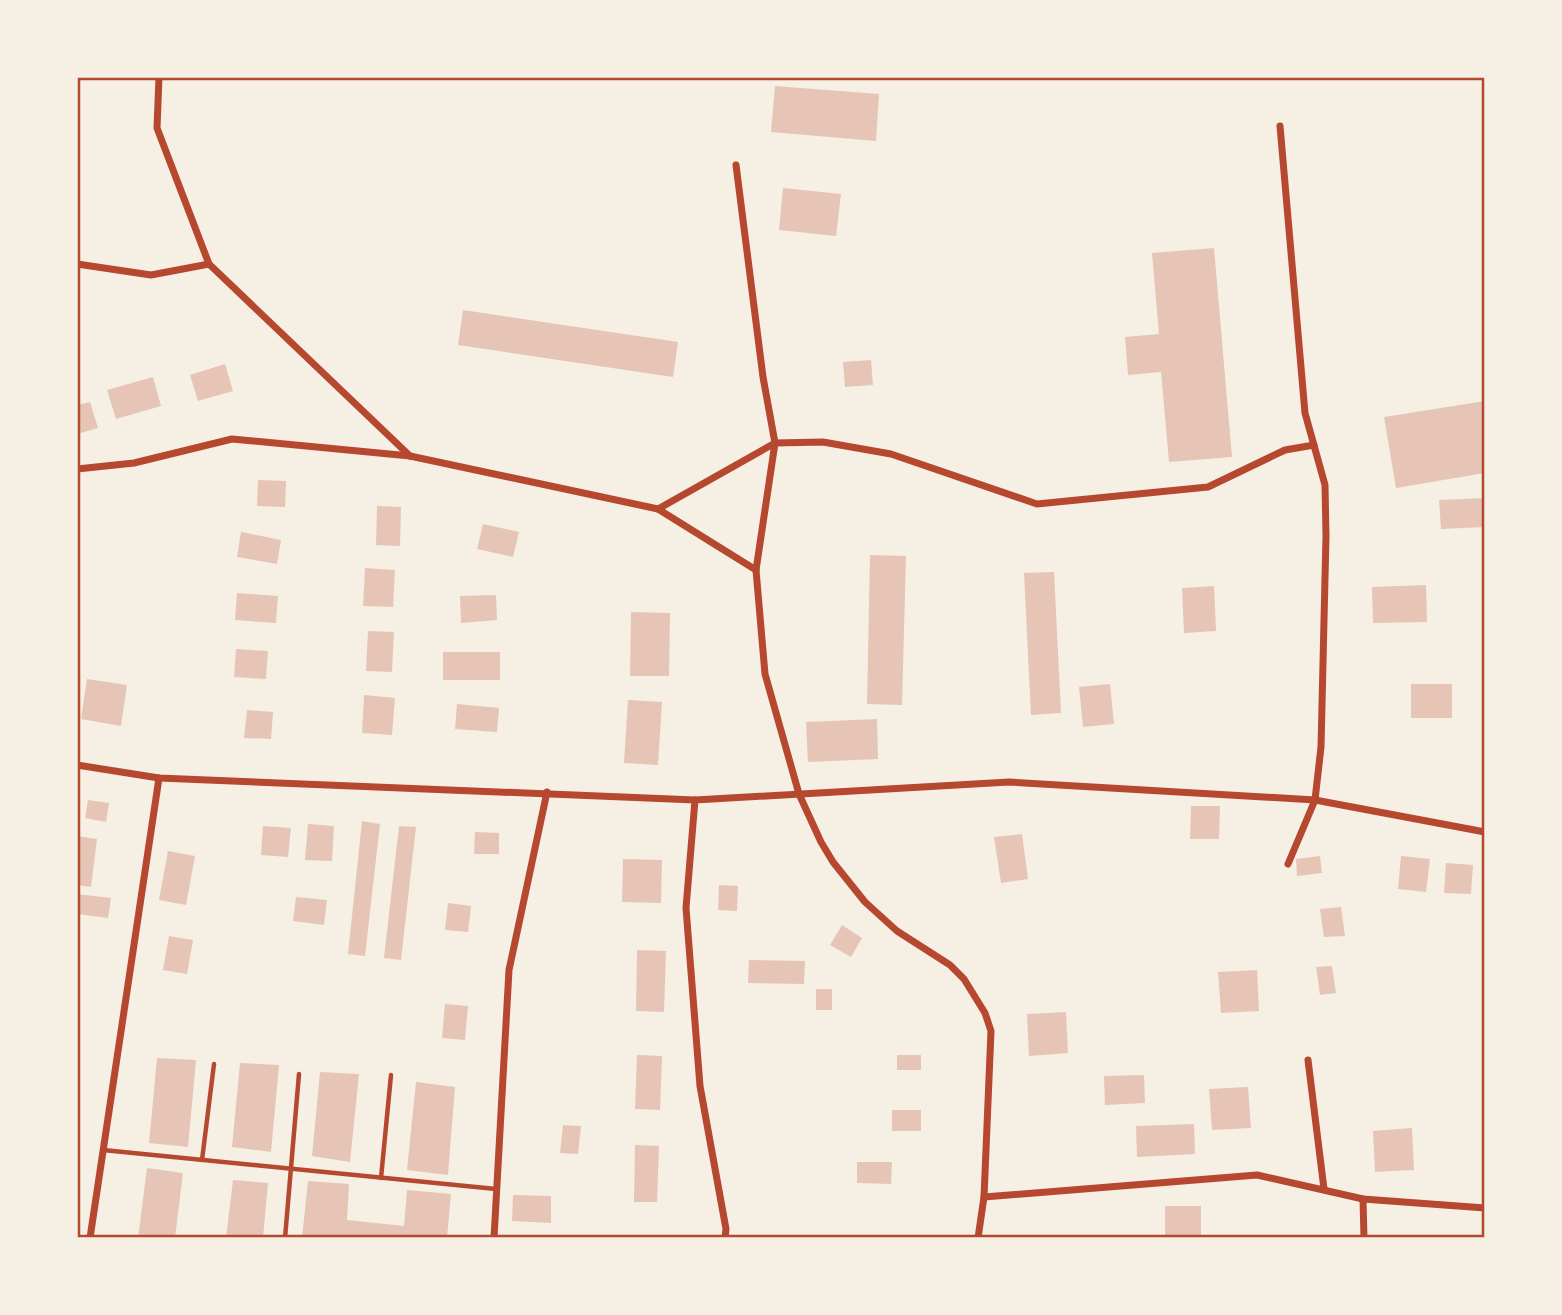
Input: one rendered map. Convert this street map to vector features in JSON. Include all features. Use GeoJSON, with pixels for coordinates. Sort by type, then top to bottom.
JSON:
{"type":"FeatureCollection","features":[{"type":"Feature","properties":{"kind":"street"},"geometry":{"type":"LineString","coordinates":[[159,77],[158,128],[209,264],[410,456]]}},
{"type":"Feature","properties":{"kind":"street"},"geometry":{"type":"LineString","coordinates":[[1280,126],[1306,413],[1325,485],[1326,536],[1321,747],[1315,800],[1288,864]]}},
{"type":"Feature","properties":{"kind":"street"},"geometry":{"type":"LineString","coordinates":[[736,165],[763,377],[775,443],[756,570],[765,674],[799,794],[833,862],[865,902],[897,931],[950,965],[964,979],[990,1021],[984,1197],[978,1238]]}},
{"type":"Feature","properties":{"kind":"street"},"geometry":{"type":"LineString","coordinates":[[77,264],[151,275],[209,264]]}},
{"type":"Feature","properties":{"kind":"street"},"geometry":{"type":"LineString","coordinates":[[77,469],[134,463],[232,439],[410,456],[658,509],[756,570]]}},
{"type":"Feature","properties":{"kind":"street"},"geometry":{"type":"LineString","coordinates":[[658,509],[775,443],[824,442],[891,454],[1037,504],[1208,487],[1285,450],[1314,445]]}},
{"type":"Feature","properties":{"kind":"street"},"geometry":{"type":"LineString","coordinates":[[77,765],[159,778],[695,800],[1009,782],[1315,800],[1485,832]]}},
{"type":"Feature","properties":{"kind":"street"},"geometry":{"type":"LineString","coordinates":[[90,1238],[159,778]]}},
{"type":"Feature","properties":{"kind":"street"},"geometry":{"type":"LineString","coordinates":[[494,1238],[509,970],[547,792]]}},
{"type":"Feature","properties":{"kind":"street"},"geometry":{"type":"LineString","coordinates":[[695,800],[686,908],[700,1086],[726,1229],[725,1238]]}},
{"type":"Feature","properties":{"kind":"street"},"geometry":{"type":"LineString","coordinates":[[1308,1060],[1324,1188]]}},
{"type":"Feature","properties":{"kind":"street"},"geometry":{"type":"LineString","coordinates":[[984,1197],[1257,1175],[1324,1188],[1363,1199],[1485,1208]]}},
{"type":"Feature","properties":{"kind":"street"},"geometry":{"type":"LineString","coordinates":[[1363,1199],[1364,1238]]}},
{"type":"Feature","properties":{"kind":"lane"},"geometry":{"type":"LineString","coordinates":[[202,1160],[214,1064]]}},
{"type":"Feature","properties":{"kind":"lane"},"geometry":{"type":"LineString","coordinates":[[285,1238],[299,1074]]}},
{"type":"Feature","properties":{"kind":"lane"},"geometry":{"type":"LineString","coordinates":[[381,1178],[391,1075]]}},
{"type":"Feature","properties":{"kind":"lane"},"geometry":{"type":"LineString","coordinates":[[103,1150],[497,1189]]}},
{"type":"Feature","properties":{"kind":"building"},"geometry":{"type":"Polygon","coordinates":[[[775,86],[879,94],[876,141],[771,132],[775,86]]]}},
{"type":"Feature","properties":{"kind":"building"},"geometry":{"type":"Polygon","coordinates":[[[783,188],[841,194],[836,236],[779,230],[783,188]]]}},
{"type":"Feature","properties":{"kind":"building"},"geometry":{"type":"Polygon","coordinates":[[[1214,248],[1232,457],[1169,462],[1161,372],[1128,375],[1125,337],[1159,334],[1152,253],[1214,248]]]}},
{"type":"Feature","properties":{"kind":"building"},"geometry":{"type":"Polygon","coordinates":[[[463,310],[678,342],[673,377],[458,345],[463,310]]]}},
{"type":"Feature","properties":{"kind":"building"},"geometry":{"type":"Polygon","coordinates":[[[871,360],[873,385],[845,387],[843,362],[871,360]]]}},
{"type":"Feature","properties":{"kind":"building"},"geometry":{"type":"Polygon","coordinates":[[[225,364],[233,391],[198,401],[190,375],[225,364]]]}},
{"type":"Feature","properties":{"kind":"building"},"geometry":{"type":"Polygon","coordinates":[[[153,377],[161,406],[116,419],[107,390],[153,377]]]}},
{"type":"Feature","properties":{"kind":"building"},"geometry":{"type":"Polygon","coordinates":[[[1485,401],[1485,473],[1396,488],[1384,417],[1485,401]]]}},
{"type":"Feature","properties":{"kind":"building"},"geometry":{"type":"Polygon","coordinates":[[[90,402],[98,428],[77,434],[77,405],[90,402]]]}},
{"type":"Feature","properties":{"kind":"building"},"geometry":{"type":"Polygon","coordinates":[[[258,480],[286,481],[285,507],[257,506],[258,480]]]}},
{"type":"Feature","properties":{"kind":"building"},"geometry":{"type":"Polygon","coordinates":[[[1485,498],[1485,527],[1441,529],[1439,500],[1485,498]]]}},
{"type":"Feature","properties":{"kind":"building"},"geometry":{"type":"Polygon","coordinates":[[[377,506],[401,507],[400,546],[376,545],[377,506]]]}},
{"type":"Feature","properties":{"kind":"building"},"geometry":{"type":"Polygon","coordinates":[[[483,524],[519,532],[513,557],[477,549],[483,524]]]}},
{"type":"Feature","properties":{"kind":"building"},"geometry":{"type":"Polygon","coordinates":[[[241,532],[281,540],[277,564],[237,557],[241,532]]]}},
{"type":"Feature","properties":{"kind":"building"},"geometry":{"type":"Polygon","coordinates":[[[870,555],[906,556],[902,705],[867,704],[870,555]]]}},
{"type":"Feature","properties":{"kind":"building"},"geometry":{"type":"Polygon","coordinates":[[[365,568],[395,570],[393,607],[363,606],[365,568]]]}},
{"type":"Feature","properties":{"kind":"building"},"geometry":{"type":"Polygon","coordinates":[[[1054,572],[1061,713],[1031,715],[1024,573],[1054,572]]]}},
{"type":"Feature","properties":{"kind":"building"},"geometry":{"type":"Polygon","coordinates":[[[1426,585],[1427,622],[1373,623],[1372,587],[1426,585]]]}},
{"type":"Feature","properties":{"kind":"building"},"geometry":{"type":"Polygon","coordinates":[[[1214,586],[1216,631],[1184,633],[1182,588],[1214,586]]]}},
{"type":"Feature","properties":{"kind":"building"},"geometry":{"type":"Polygon","coordinates":[[[237,593],[278,596],[276,623],[235,620],[237,593]]]}},
{"type":"Feature","properties":{"kind":"building"},"geometry":{"type":"Polygon","coordinates":[[[496,595],[497,620],[461,623],[460,596],[496,595]]]}},
{"type":"Feature","properties":{"kind":"building"},"geometry":{"type":"Polygon","coordinates":[[[631,612],[670,613],[669,676],[630,676],[631,612]]]}},
{"type":"Feature","properties":{"kind":"building"},"geometry":{"type":"Polygon","coordinates":[[[368,631],[394,632],[392,672],[366,671],[368,631]]]}},
{"type":"Feature","properties":{"kind":"building"},"geometry":{"type":"Polygon","coordinates":[[[236,649],[268,651],[266,679],[234,677],[236,649]]]}},
{"type":"Feature","properties":{"kind":"building"},"geometry":{"type":"Polygon","coordinates":[[[443,652],[500,652],[500,680],[443,680],[443,652]]]}},
{"type":"Feature","properties":{"kind":"building"},"geometry":{"type":"Polygon","coordinates":[[[87,679],[127,685],[121,726],[81,719],[87,679]]]}},
{"type":"Feature","properties":{"kind":"building"},"geometry":{"type":"Polygon","coordinates":[[[1110,684],[1114,724],[1083,727],[1079,687],[1110,684]]]}},
{"type":"Feature","properties":{"kind":"building"},"geometry":{"type":"Polygon","coordinates":[[[1411,684],[1452,684],[1452,718],[1411,718],[1411,684]]]}},
{"type":"Feature","properties":{"kind":"building"},"geometry":{"type":"Polygon","coordinates":[[[364,695],[395,698],[392,735],[362,733],[364,695]]]}},
{"type":"Feature","properties":{"kind":"building"},"geometry":{"type":"Polygon","coordinates":[[[628,700],[662,702],[658,765],[624,763],[628,700]]]}},
{"type":"Feature","properties":{"kind":"building"},"geometry":{"type":"Polygon","coordinates":[[[457,704],[499,708],[497,732],[455,729],[457,704]]]}},
{"type":"Feature","properties":{"kind":"building"},"geometry":{"type":"Polygon","coordinates":[[[247,710],[273,712],[271,739],[244,738],[247,710]]]}},
{"type":"Feature","properties":{"kind":"building"},"geometry":{"type":"Polygon","coordinates":[[[877,719],[878,759],[808,762],[806,722],[877,719]]]}},
{"type":"Feature","properties":{"kind":"building"},"geometry":{"type":"Polygon","coordinates":[[[88,800],[109,803],[106,822],[85,818],[88,800]]]}},
{"type":"Feature","properties":{"kind":"building"},"geometry":{"type":"Polygon","coordinates":[[[1191,806],[1220,806],[1219,839],[1190,839],[1191,806]]]}},
{"type":"Feature","properties":{"kind":"building"},"geometry":{"type":"Polygon","coordinates":[[[362,821],[380,824],[365,956],[348,954],[362,821]]]}},
{"type":"Feature","properties":{"kind":"building"},"geometry":{"type":"Polygon","coordinates":[[[308,824],[334,826],[332,861],[305,860],[308,824]]]}},
{"type":"Feature","properties":{"kind":"building"},"geometry":{"type":"Polygon","coordinates":[[[263,826],[291,828],[288,857],[261,855],[263,826]]]}},
{"type":"Feature","properties":{"kind":"building"},"geometry":{"type":"Polygon","coordinates":[[[399,826],[416,827],[401,960],[384,958],[399,826]]]}},
{"type":"Feature","properties":{"kind":"building"},"geometry":{"type":"Polygon","coordinates":[[[475,832],[499,833],[499,854],[474,854],[475,832]]]}},
{"type":"Feature","properties":{"kind":"building"},"geometry":{"type":"Polygon","coordinates":[[[1022,834],[1028,879],[1001,883],[994,837],[1022,834]]]}},
{"type":"Feature","properties":{"kind":"building"},"geometry":{"type":"Polygon","coordinates":[[[77,836],[97,839],[91,887],[77,885],[77,836]]]}},
{"type":"Feature","properties":{"kind":"building"},"geometry":{"type":"Polygon","coordinates":[[[168,851],[195,856],[186,905],[159,900],[168,851]]]}},
{"type":"Feature","properties":{"kind":"building"},"geometry":{"type":"Polygon","coordinates":[[[1320,856],[1322,873],[1297,876],[1296,859],[1320,856]]]}},
{"type":"Feature","properties":{"kind":"building"},"geometry":{"type":"Polygon","coordinates":[[[1401,856],[1430,859],[1426,892],[1398,889],[1401,856]]]}},
{"type":"Feature","properties":{"kind":"building"},"geometry":{"type":"Polygon","coordinates":[[[623,859],[662,860],[661,903],[622,902],[623,859]]]}},
{"type":"Feature","properties":{"kind":"building"},"geometry":{"type":"Polygon","coordinates":[[[1446,863],[1473,865],[1471,894],[1444,893],[1446,863]]]}},
{"type":"Feature","properties":{"kind":"building"},"geometry":{"type":"Polygon","coordinates":[[[719,885],[738,886],[737,911],[718,910],[719,885]]]}},
{"type":"Feature","properties":{"kind":"building"},"geometry":{"type":"Polygon","coordinates":[[[77,894],[111,898],[108,918],[77,914],[77,894]]]}},
{"type":"Feature","properties":{"kind":"building"},"geometry":{"type":"Polygon","coordinates":[[[296,897],[327,900],[324,925],[293,921],[296,897]]]}},
{"type":"Feature","properties":{"kind":"building"},"geometry":{"type":"Polygon","coordinates":[[[448,903],[471,906],[468,932],[445,930],[448,903]]]}},
{"type":"Feature","properties":{"kind":"building"},"geometry":{"type":"Polygon","coordinates":[[[1341,907],[1345,936],[1324,937],[1320,909],[1341,907]]]}},
{"type":"Feature","properties":{"kind":"building"},"geometry":{"type":"Polygon","coordinates":[[[842,925],[862,938],[851,957],[830,945],[842,925]]]}},
{"type":"Feature","properties":{"kind":"building"},"geometry":{"type":"Polygon","coordinates":[[[169,936],[193,940],[187,974],[163,970],[169,936]]]}},
{"type":"Feature","properties":{"kind":"building"},"geometry":{"type":"Polygon","coordinates":[[[637,950],[666,951],[664,1012],[636,1011],[637,950]]]}},
{"type":"Feature","properties":{"kind":"building"},"geometry":{"type":"Polygon","coordinates":[[[749,960],[805,961],[804,984],[748,983],[749,960]]]}},
{"type":"Feature","properties":{"kind":"building"},"geometry":{"type":"Polygon","coordinates":[[[1332,966],[1336,993],[1320,995],[1316,967],[1332,966]]]}},
{"type":"Feature","properties":{"kind":"building"},"geometry":{"type":"Polygon","coordinates":[[[1257,970],[1259,1011],[1221,1013],[1218,972],[1257,970]]]}},
{"type":"Feature","properties":{"kind":"building"},"geometry":{"type":"Polygon","coordinates":[[[816,989],[832,989],[832,1010],[816,1010],[816,989]]]}},
{"type":"Feature","properties":{"kind":"building"},"geometry":{"type":"Polygon","coordinates":[[[445,1004],[468,1006],[465,1040],[442,1038],[445,1004]]]}},
{"type":"Feature","properties":{"kind":"building"},"geometry":{"type":"Polygon","coordinates":[[[1066,1012],[1068,1053],[1029,1056],[1027,1014],[1066,1012]]]}},
{"type":"Feature","properties":{"kind":"building"},"geometry":{"type":"Polygon","coordinates":[[[637,1055],[662,1056],[660,1110],[635,1109],[637,1055]]]}},
{"type":"Feature","properties":{"kind":"building"},"geometry":{"type":"Polygon","coordinates":[[[897,1055],[921,1055],[921,1070],[897,1070],[897,1055]]]}},
{"type":"Feature","properties":{"kind":"building"},"geometry":{"type":"Polygon","coordinates":[[[157,1058],[196,1060],[188,1147],[149,1143],[157,1058]]]}},
{"type":"Feature","properties":{"kind":"building"},"geometry":{"type":"Polygon","coordinates":[[[240,1063],[279,1065],[271,1152],[232,1147],[240,1063]]]}},
{"type":"Feature","properties":{"kind":"building"},"geometry":{"type":"Polygon","coordinates":[[[320,1072],[359,1074],[350,1162],[312,1156],[320,1072]]]}},
{"type":"Feature","properties":{"kind":"building"},"geometry":{"type":"Polygon","coordinates":[[[1144,1075],[1145,1103],[1105,1105],[1104,1076],[1144,1075]]]}},
{"type":"Feature","properties":{"kind":"building"},"geometry":{"type":"Polygon","coordinates":[[[416,1082],[455,1087],[448,1175],[407,1170],[416,1082]]]}},
{"type":"Feature","properties":{"kind":"building"},"geometry":{"type":"Polygon","coordinates":[[[1248,1087],[1251,1128],[1212,1130],[1209,1089],[1248,1087]]]}},
{"type":"Feature","properties":{"kind":"building"},"geometry":{"type":"Polygon","coordinates":[[[892,1110],[921,1110],[921,1131],[892,1131],[892,1110]]]}},
{"type":"Feature","properties":{"kind":"building"},"geometry":{"type":"Polygon","coordinates":[[[1194,1124],[1195,1154],[1137,1157],[1136,1126],[1194,1124]]]}},
{"type":"Feature","properties":{"kind":"building"},"geometry":{"type":"Polygon","coordinates":[[[563,1125],[581,1126],[578,1154],[560,1153],[563,1125]]]}},
{"type":"Feature","properties":{"kind":"building"},"geometry":{"type":"Polygon","coordinates":[[[1412,1128],[1414,1170],[1375,1172],[1373,1131],[1412,1128]]]}},
{"type":"Feature","properties":{"kind":"building"},"geometry":{"type":"Polygon","coordinates":[[[635,1145],[659,1146],[657,1202],[634,1202],[635,1145]]]}},
{"type":"Feature","properties":{"kind":"building"},"geometry":{"type":"Polygon","coordinates":[[[857,1162],[892,1162],[891,1184],[857,1183],[857,1162]]]}},
{"type":"Feature","properties":{"kind":"building"},"geometry":{"type":"Polygon","coordinates":[[[147,1168],[183,1173],[175,1238],[138,1238],[147,1168]]]}},
{"type":"Feature","properties":{"kind":"building"},"geometry":{"type":"Polygon","coordinates":[[[233,1180],[268,1183],[263,1238],[226,1238],[233,1180]]]}},
{"type":"Feature","properties":{"kind":"building"},"geometry":{"type":"Polygon","coordinates":[[[308,1181],[349,1184],[347,1220],[404,1226],[407,1190],[451,1194],[447,1238],[302,1238],[308,1181]]]}},
{"type":"Feature","properties":{"kind":"building"},"geometry":{"type":"Polygon","coordinates":[[[513,1195],[551,1196],[551,1223],[512,1221],[513,1195]]]}},
{"type":"Feature","properties":{"kind":"building"},"geometry":{"type":"Polygon","coordinates":[[[1165,1206],[1201,1206],[1201,1238],[1165,1238],[1165,1206]]]}}]}
